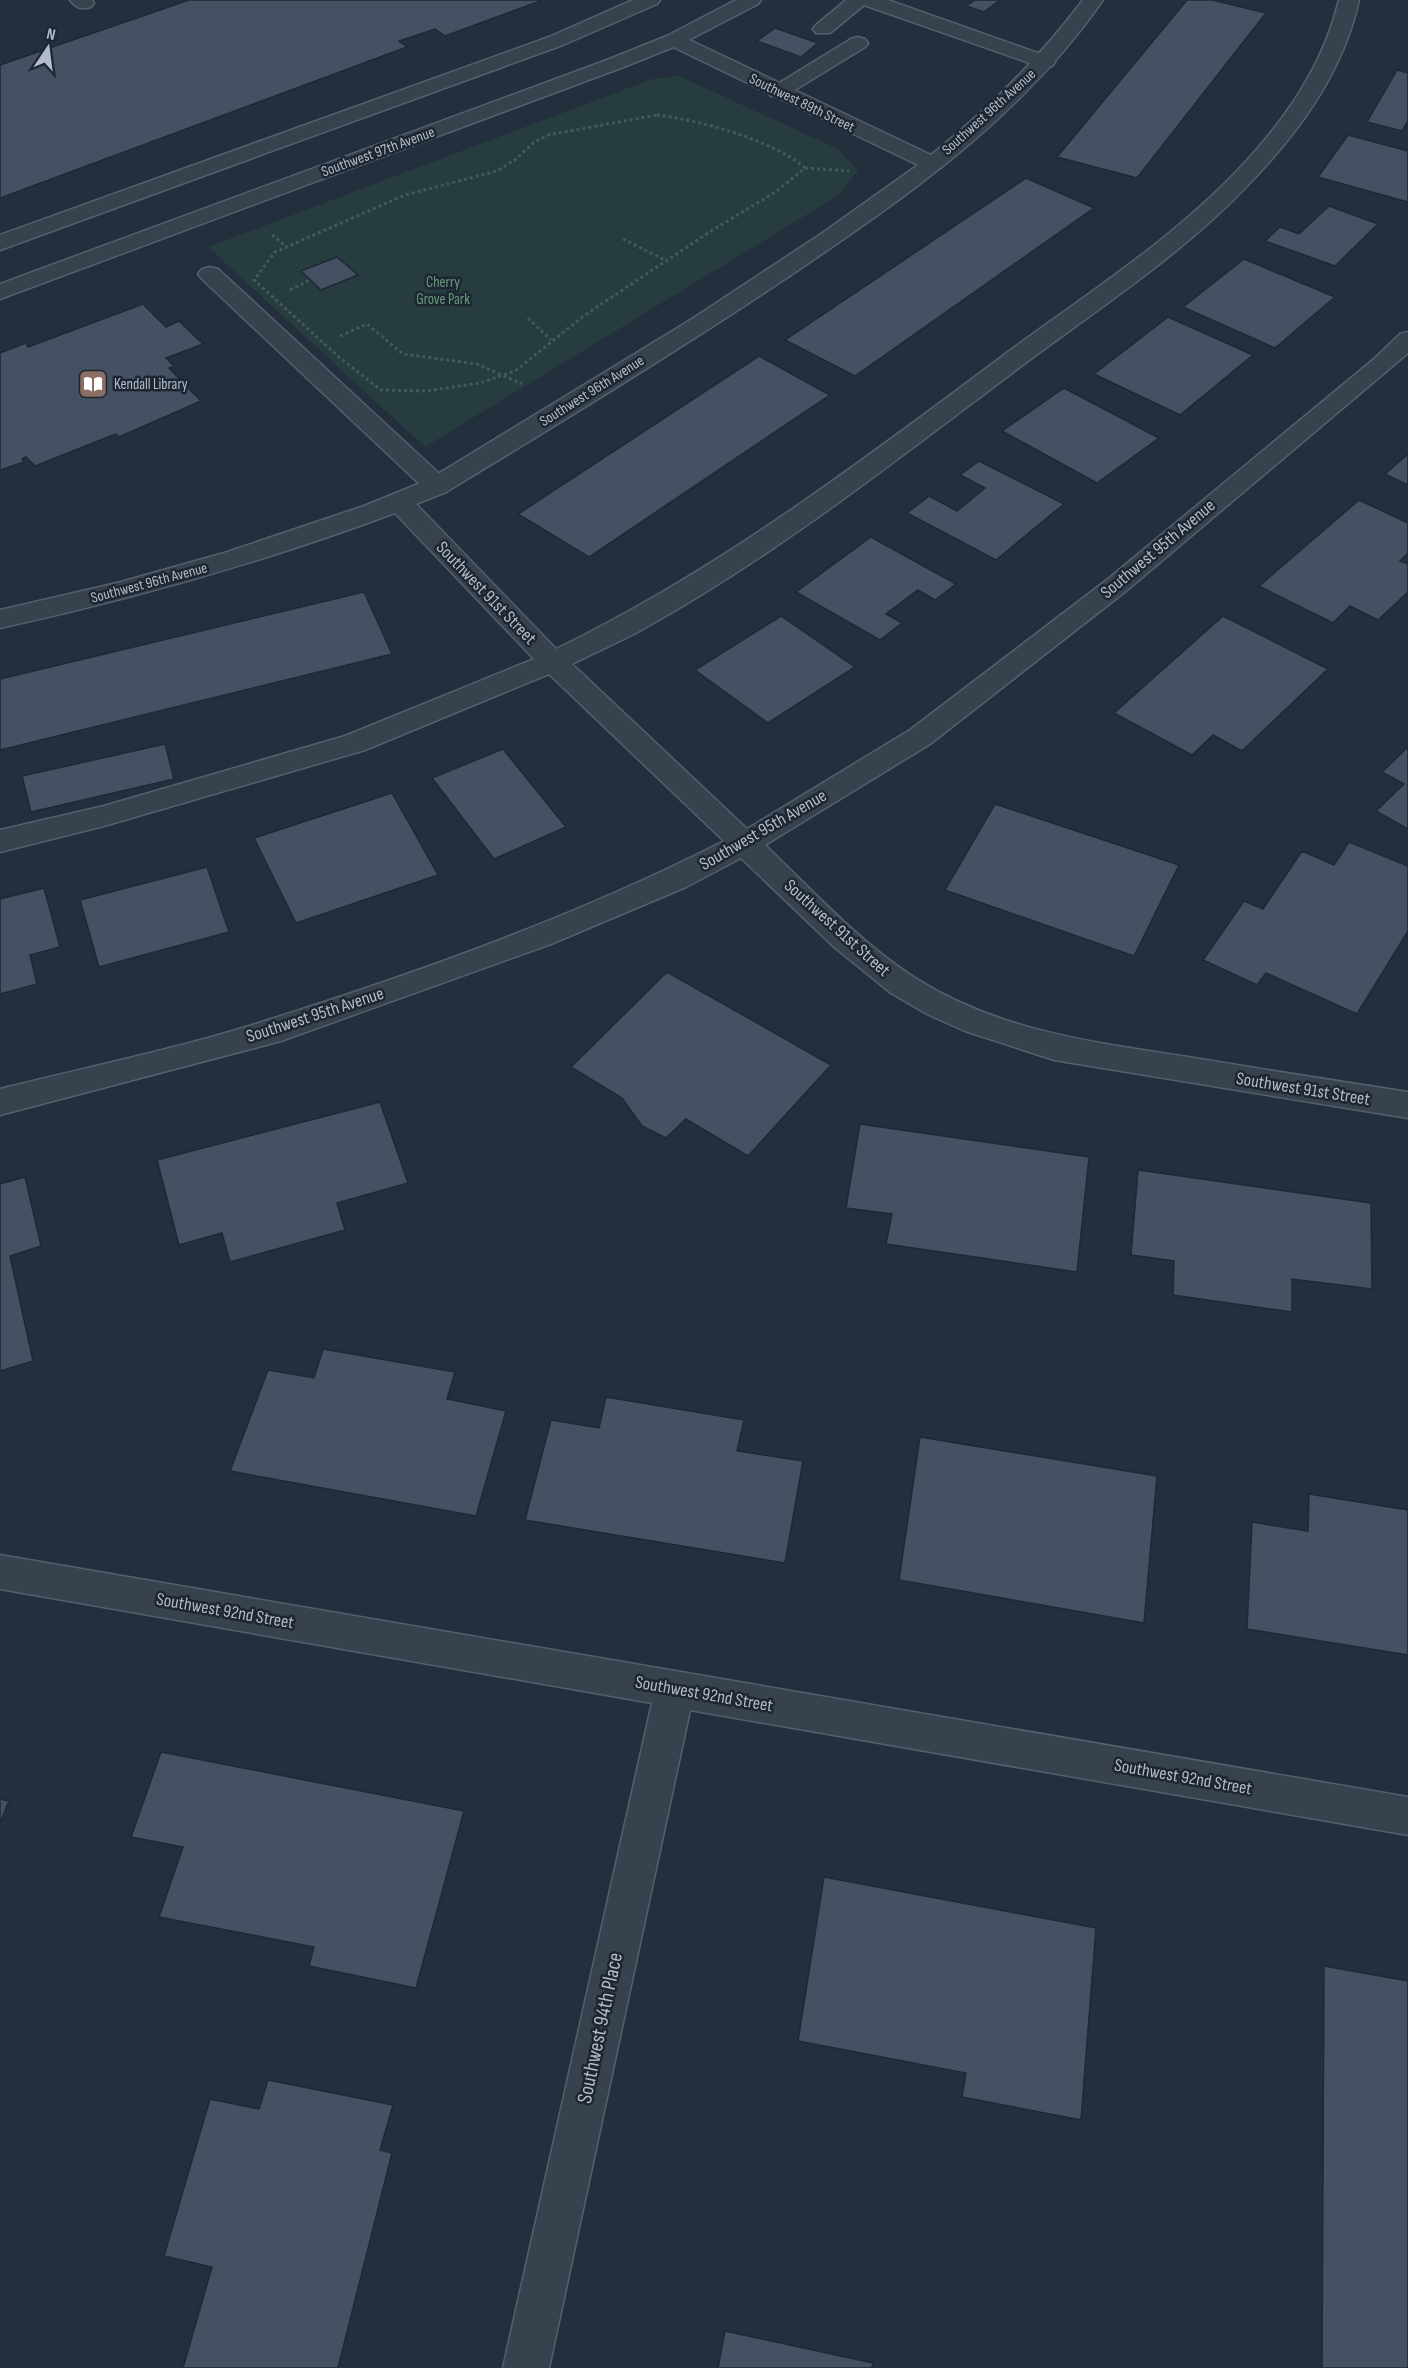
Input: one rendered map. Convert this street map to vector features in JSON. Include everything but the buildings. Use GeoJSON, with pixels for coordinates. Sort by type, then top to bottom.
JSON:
{"type":"FeatureCollection","features":[{"type":"Feature","properties":{"kind":"street"},"geometry":{"type":"LineString","coordinates":[[0,243],[556,41],[634,22],[650,0]]}},
{"type":"Feature","properties":{"kind":"street","name":"Southwest 97th Avenue"},"geometry":{"type":"LineString","coordinates":[[0,292],[674,40],[751,0]]}},
{"type":"Feature","properties":{"kind":"street"},"geometry":{"type":"LineString","coordinates":[[823,29],[858,0]]}},
{"type":"Feature","properties":{"kind":"street"},"geometry":{"type":"LineString","coordinates":[[870,0],[908,5],[1045,62]]}},
{"type":"Feature","properties":{"kind":"street","name":"Southwest 96th Avenue"},"geometry":{"type":"LineString","coordinates":[[0,620],[127,590],[230,561],[400,503],[437,486],[706,322],[878,207],[1003,104],[1045,62],[1093,0]]}},
{"type":"Feature","properties":{"kind":"street"},"geometry":{"type":"LineString","coordinates":[[0,841],[104,816],[355,743],[553,662],[633,623],[737,559],[835,493],[1192,227],[1243,179],[1296,114],[1334,48],[1349,0]]}},
{"type":"Feature","properties":{"kind":"street","name":"Southwest 89th Street"},"geometry":{"type":"LineString","coordinates":[[634,22],[931,163]]}},
{"type":"Feature","properties":{"kind":"street"},"geometry":{"type":"LineString","coordinates":[[778,92],[858,43]]}},
{"type":"Feature","properties":{"kind":"street"},"geometry":{"type":"LineString","coordinates":[[210,274],[437,486]]}},
{"type":"Feature","properties":{"kind":"street","name":"Southwest 95th Avenue"},"geometry":{"type":"LineString","coordinates":[[0,1102],[270,1032],[551,931],[675,879],[744,844],[920,737],[1117,585],[1287,441],[1383,364],[1408,339]]}},
{"type":"Feature","properties":{"kind":"street","name":"Southwest 91st Street"},"geometry":{"type":"LineString","coordinates":[[400,503],[553,662],[844,938],[902,985],[938,1006],[976,1023],[1054,1048],[1098,1057],[1408,1105]]}},
{"type":"Feature","properties":{"kind":"street","name":"Southwest 92nd Street"},"geometry":{"type":"LineString","coordinates":[[0,1572],[1408,1816]]}},
{"type":"Feature","properties":{"kind":"street","name":"Southwest 94th Place"},"geometry":{"type":"LineString","coordinates":[[526,2368],[675,1688]]}},
{"type":"Feature","properties":{"kind":"path"},"geometry":{"type":"LineString","coordinates":[[805,168],[801,176],[792,183],[755,203],[550,340],[518,370],[461,386],[426,390],[379,390],[254,280],[262,266],[275,252],[405,195],[497,171],[516,159],[533,142],[562,131],[657,116],[673,116],[781,152],[797,159],[805,168],[852,171]]}},
{"type":"Feature","properties":{"kind":"path"},"geometry":{"type":"LineString","coordinates":[[623,239],[667,261]]}},
{"type":"Feature","properties":{"kind":"path"},"geometry":{"type":"LineString","coordinates":[[528,318],[550,340]]}},
{"type":"Feature","properties":{"kind":"path"},"geometry":{"type":"LineString","coordinates":[[336,338],[367,324],[403,354],[477,364],[523,385]]}},
{"type":"Feature","properties":{"kind":"green space","name":"Cherry Grove Park"},"geometry":{"type":"Polygon","coordinates":[[[679,76],[838,149],[858,171],[839,195],[425,447],[208,247],[652,79],[679,76]]]}},
{"type":"Feature","properties":{"kind":"place","name":"Kendall Library"},"geometry":{"type":"Point","coordinates":[93,384]}}]}
